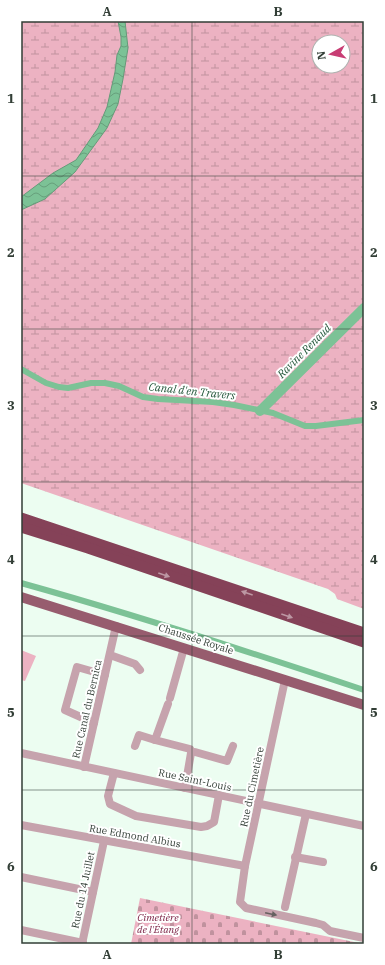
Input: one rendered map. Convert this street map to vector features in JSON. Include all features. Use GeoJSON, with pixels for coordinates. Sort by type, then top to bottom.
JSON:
{"type":"FeatureCollection","features":[{"type":"Feature","properties":{"kind":"highway"},"geometry":{"type":"LineString","coordinates":[[21,518],[364,632]]}},
{"type":"Feature","properties":{"kind":"highway"},"geometry":{"type":"LineString","coordinates":[[21,527],[88,548],[364,642]]}},
{"type":"Feature","properties":{"kind":"main road","name":"Chaussée Royale"},"geometry":{"type":"LineString","coordinates":[[21,597],[364,705]]}},
{"type":"Feature","properties":{"kind":"street","name":"Rue Canal du Bernica"},"geometry":{"type":"LineString","coordinates":[[84,767],[116,626]]}},
{"type":"Feature","properties":{"kind":"street"},"geometry":{"type":"LineString","coordinates":[[155,740],[169,701],[184,648]]}},
{"type":"Feature","properties":{"kind":"street","name":"Rue Canal du Bernica"},"geometry":{"type":"LineString","coordinates":[[110,655],[135,664],[140,670]]}},
{"type":"Feature","properties":{"kind":"street"},"geometry":{"type":"LineString","coordinates":[[94,723],[66,710],[77,667],[106,675]]}},
{"type":"Feature","properties":{"kind":"street","name":"Rue du Cimetière"},"geometry":{"type":"LineString","coordinates":[[285,680],[245,866],[240,902],[246,908],[316,923],[323,925],[330,931],[364,938]]}},
{"type":"Feature","properties":{"kind":"street"},"geometry":{"type":"LineString","coordinates":[[136,746],[139,735],[227,761],[234,746]]}},
{"type":"Feature","properties":{"kind":"street"},"geometry":{"type":"LineString","coordinates":[[185,788],[192,751]]}},
{"type":"Feature","properties":{"kind":"street","name":"Rue Saint-Louis"},"geometry":{"type":"LineString","coordinates":[[21,753],[364,826]]}},
{"type":"Feature","properties":{"kind":"street"},"geometry":{"type":"LineString","coordinates":[[114,773],[108,796],[110,804],[136,816],[201,827],[207,826],[214,822],[219,795]]}},
{"type":"Feature","properties":{"kind":"street"},"geometry":{"type":"LineString","coordinates":[[285,907],[306,814]]}},
{"type":"Feature","properties":{"kind":"street","name":"Rue Edmond Albius"},"geometry":{"type":"LineString","coordinates":[[21,825],[245,866]]}},
{"type":"Feature","properties":{"kind":"street","name":"Rue du 14 Juillet"},"geometry":{"type":"LineString","coordinates":[[83,943],[104,840]]}},
{"type":"Feature","properties":{"kind":"street"},"geometry":{"type":"LineString","coordinates":[[295,858],[323,862]]}},
{"type":"Feature","properties":{"kind":"street"},"geometry":{"type":"LineString","coordinates":[[21,877],[93,892]]}},
{"type":"Feature","properties":{"kind":"street"},"geometry":{"type":"LineString","coordinates":[[21,930],[83,943]]}},
{"type":"Feature","properties":{"kind":"green space"},"geometry":{"type":"Polygon","coordinates":[[[21,21],[364,21],[364,609],[337,599],[335,594],[328,589],[21,483],[21,21]]]}},
{"type":"Feature","properties":{"kind":"green space"},"geometry":{"type":"Polygon","coordinates":[[[21,650],[36,656],[25,681],[21,680],[21,650]]]}},
{"type":"Feature","properties":{"kind":"green space","name":"Cimetière de l'Étang"},"geometry":{"type":"Polygon","coordinates":[[[140,898],[364,944],[131,944],[140,898]]]}},
{"type":"Feature","properties":{"kind":"water"},"geometry":{"type":"Polygon","coordinates":[[[118,21],[125,21],[128,48],[118,104],[107,128],[75,172],[45,199],[21,210],[21,197],[53,173],[76,160],[98,128],[107,107],[115,72],[117,55],[121,46],[118,21]]]}},
{"type":"Feature","properties":{"kind":"waterway","name":"Ravine Renaud"},"geometry":{"type":"LineString","coordinates":[[260,411],[364,308]]}},
{"type":"Feature","properties":{"kind":"waterway","name":"Canal d'en Travers"},"geometry":{"type":"LineString","coordinates":[[21,369],[46,383],[59,387],[68,388],[91,383],[105,383],[119,386],[143,397],[213,402],[273,413],[305,426],[364,420]]}},
{"type":"Feature","properties":{"kind":"waterway"},"geometry":{"type":"LineString","coordinates":[[21,583],[193,634],[364,690]]}}]}
